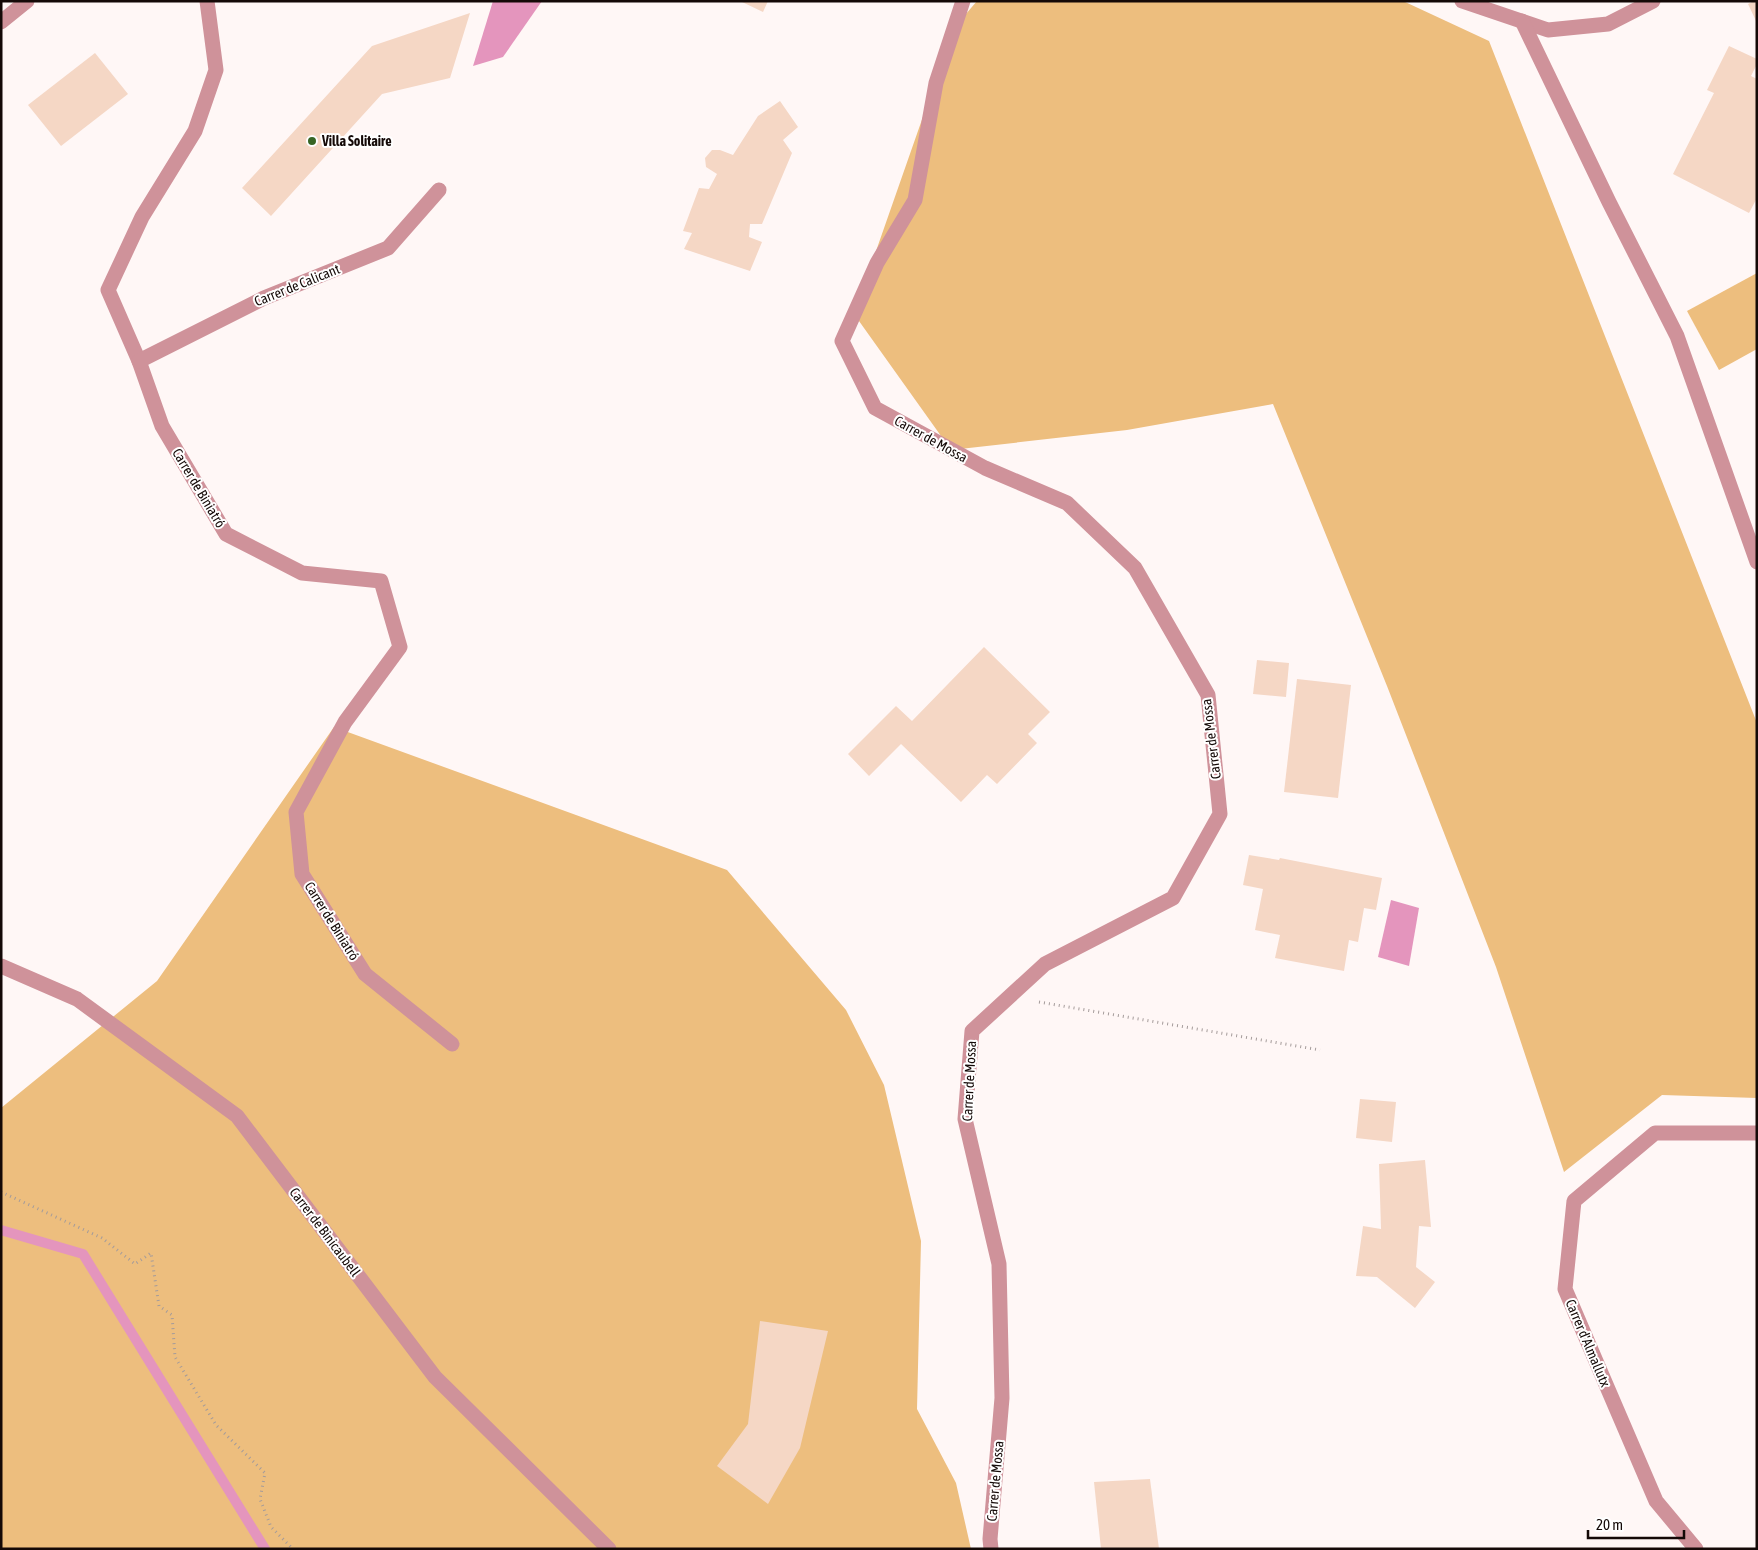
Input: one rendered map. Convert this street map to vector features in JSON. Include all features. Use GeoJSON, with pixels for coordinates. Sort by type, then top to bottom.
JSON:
{"type":"FeatureCollection","features":[{"type":"Feature","properties":{"kind":"street"},"geometry":{"type":"LineString","coordinates":[[1,22],[27,1]]}},
{"type":"Feature","properties":{"kind":"street","name":"Carrer de Biniatró"},"geometry":{"type":"LineString","coordinates":[[207,1],[216,70],[213,79],[195,131],[142,217],[108,290],[138,361],[162,426],[226,534],[302,573],[381,580],[400,647],[345,722],[296,812],[302,874],[365,974],[452,1044]]}},
{"type":"Feature","properties":{"kind":"street","name":"Carrer de Mossa"},"geometry":{"type":"LineString","coordinates":[[962,1],[936,83],[915,200],[877,263],[842,341],[875,408],[985,468],[1067,503],[1135,568],[1208,695],[1220,814],[1173,898],[1045,964],[972,1031],[965,1119],[999,1264],[1002,1398],[990,1539],[991,1549]]}},
{"type":"Feature","properties":{"kind":"street"},"geometry":{"type":"LineString","coordinates":[[1462,1],[1548,30],[1608,24],[1652,1]]}},
{"type":"Feature","properties":{"kind":"street"},"geometry":{"type":"LineString","coordinates":[[1522,22],[1609,202],[1677,336],[1757,562]]}},
{"type":"Feature","properties":{"kind":"street","name":"Carrer de Calicant"},"geometry":{"type":"LineString","coordinates":[[138,361],[264,298],[388,248],[439,190]]}},
{"type":"Feature","properties":{"kind":"street","name":"Carrer de Binicaubell"},"geometry":{"type":"LineString","coordinates":[[1,966],[77,999],[238,1116],[435,1377],[609,1549]]}},
{"type":"Feature","properties":{"kind":"street","name":"Carrer d'Almallutx"},"geometry":{"type":"LineString","coordinates":[[1696,1549],[1656,1501],[1565,1289],[1574,1202],[1655,1133],[1757,1133]]}},
{"type":"Feature","properties":{"kind":"path"},"geometry":{"type":"LineString","coordinates":[[1009,997],[1320,1050]]}},
{"type":"Feature","properties":{"kind":"path"},"geometry":{"type":"LineString","coordinates":[[1,1192],[102,1238],[135,1264],[151,1253],[159,1306],[172,1315],[175,1357],[216,1425],[265,1473],[260,1499],[271,1527],[293,1549]]}},
{"type":"Feature","properties":{"kind":"shaded area"},"geometry":{"type":"Polygon","coordinates":[[[493,1],[542,1],[503,57],[473,66],[493,1]]]}},
{"type":"Feature","properties":{"kind":"shaded area"},"geometry":{"type":"Polygon","coordinates":[[[977,1],[1403,1],[1489,41],[1757,723],[1757,1098],[1662,1095],[1564,1172],[1496,967],[1387,686],[1273,404],[1127,430],[951,450],[854,314],[954,28],[977,1]]]}},
{"type":"Feature","properties":{"kind":"shaded area"},"geometry":{"type":"Polygon","coordinates":[[[1757,273],[1757,349],[1719,370],[1687,311],[1757,273]]]}},
{"type":"Feature","properties":{"kind":"shaded area"},"geometry":{"type":"Polygon","coordinates":[[[334,727],[727,870],[846,1010],[884,1085],[921,1241],[917,1409],[956,1483],[971,1549],[1,1549],[1,1108],[157,981],[334,727]]]}},
{"type":"Feature","properties":{"kind":"shaded area"},"geometry":{"type":"Polygon","coordinates":[[[1391,900],[1419,908],[1409,966],[1378,957],[1391,900]]]}},
{"type":"Feature","properties":{"kind":"building"},"geometry":{"type":"Polygon","coordinates":[[[740,1],[768,1],[763,12],[740,1]]]}},
{"type":"Feature","properties":{"kind":"building"},"geometry":{"type":"Polygon","coordinates":[[[1757,1],[1757,23],[1748,4],[1757,1]]]}},
{"type":"Feature","properties":{"kind":"building","name":"Villa Solitaire"},"geometry":{"type":"Polygon","coordinates":[[[470,13],[450,78],[382,94],[271,216],[242,188],[372,46],[470,13]]]}},
{"type":"Feature","properties":{"kind":"building"},"geometry":{"type":"Polygon","coordinates":[[[1729,46],[1757,59],[1757,64],[1751,76],[1757,79],[1757,198],[1749,213],[1673,174],[1714,93],[1707,90],[1729,46]]]}},
{"type":"Feature","properties":{"kind":"building"},"geometry":{"type":"Polygon","coordinates":[[[95,53],[128,94],[61,146],[28,105],[95,53]]]}},
{"type":"Feature","properties":{"kind":"building"},"geometry":{"type":"Polygon","coordinates":[[[780,101],[798,127],[783,140],[792,153],[762,224],[750,224],[749,237],[762,242],[750,271],[684,249],[692,233],[683,231],[699,188],[709,189],[717,174],[706,167],[705,158],[712,150],[720,150],[733,155],[758,116],[780,101]]]}},
{"type":"Feature","properties":{"kind":"building"},"geometry":{"type":"Polygon","coordinates":[[[984,647],[1050,712],[1028,734],[1037,743],[997,784],[987,775],[961,802],[901,744],[869,776],[848,754],[896,706],[912,721],[984,647]]]}},
{"type":"Feature","properties":{"kind":"building"},"geometry":{"type":"Polygon","coordinates":[[[1257,660],[1289,663],[1286,697],[1253,694],[1257,660]]]}},
{"type":"Feature","properties":{"kind":"building"},"geometry":{"type":"Polygon","coordinates":[[[1297,679],[1351,685],[1338,798],[1284,792],[1297,679]]]}},
{"type":"Feature","properties":{"kind":"building"},"geometry":{"type":"Polygon","coordinates":[[[1249,855],[1279,860],[1280,858],[1382,878],[1376,910],[1364,908],[1358,942],[1349,940],[1344,971],[1275,958],[1280,935],[1255,930],[1263,889],[1243,885],[1249,855]]]}},
{"type":"Feature","properties":{"kind":"building"},"geometry":{"type":"Polygon","coordinates":[[[1360,1099],[1396,1102],[1392,1142],[1356,1138],[1360,1099]]]}},
{"type":"Feature","properties":{"kind":"building"},"geometry":{"type":"Polygon","coordinates":[[[1425,1160],[1431,1227],[1419,1226],[1416,1267],[1435,1282],[1415,1308],[1377,1277],[1356,1276],[1363,1226],[1381,1229],[1379,1164],[1425,1160]]]}},
{"type":"Feature","properties":{"kind":"building"},"geometry":{"type":"Polygon","coordinates":[[[760,1321],[828,1331],[800,1448],[768,1504],[717,1466],[748,1424],[760,1321]]]}},
{"type":"Feature","properties":{"kind":"building"},"geometry":{"type":"Polygon","coordinates":[[[1150,1479],[1159,1549],[1101,1549],[1094,1482],[1150,1479]]]}},
{"type":"Feature","properties":{"kind":"waterway"},"geometry":{"type":"LineString","coordinates":[[1,1230],[83,1254],[265,1549]]}},
{"type":"Feature","properties":{"kind":"place","name":"Villa Solitaire"},"geometry":{"type":"Point","coordinates":[312,141]}}]}
